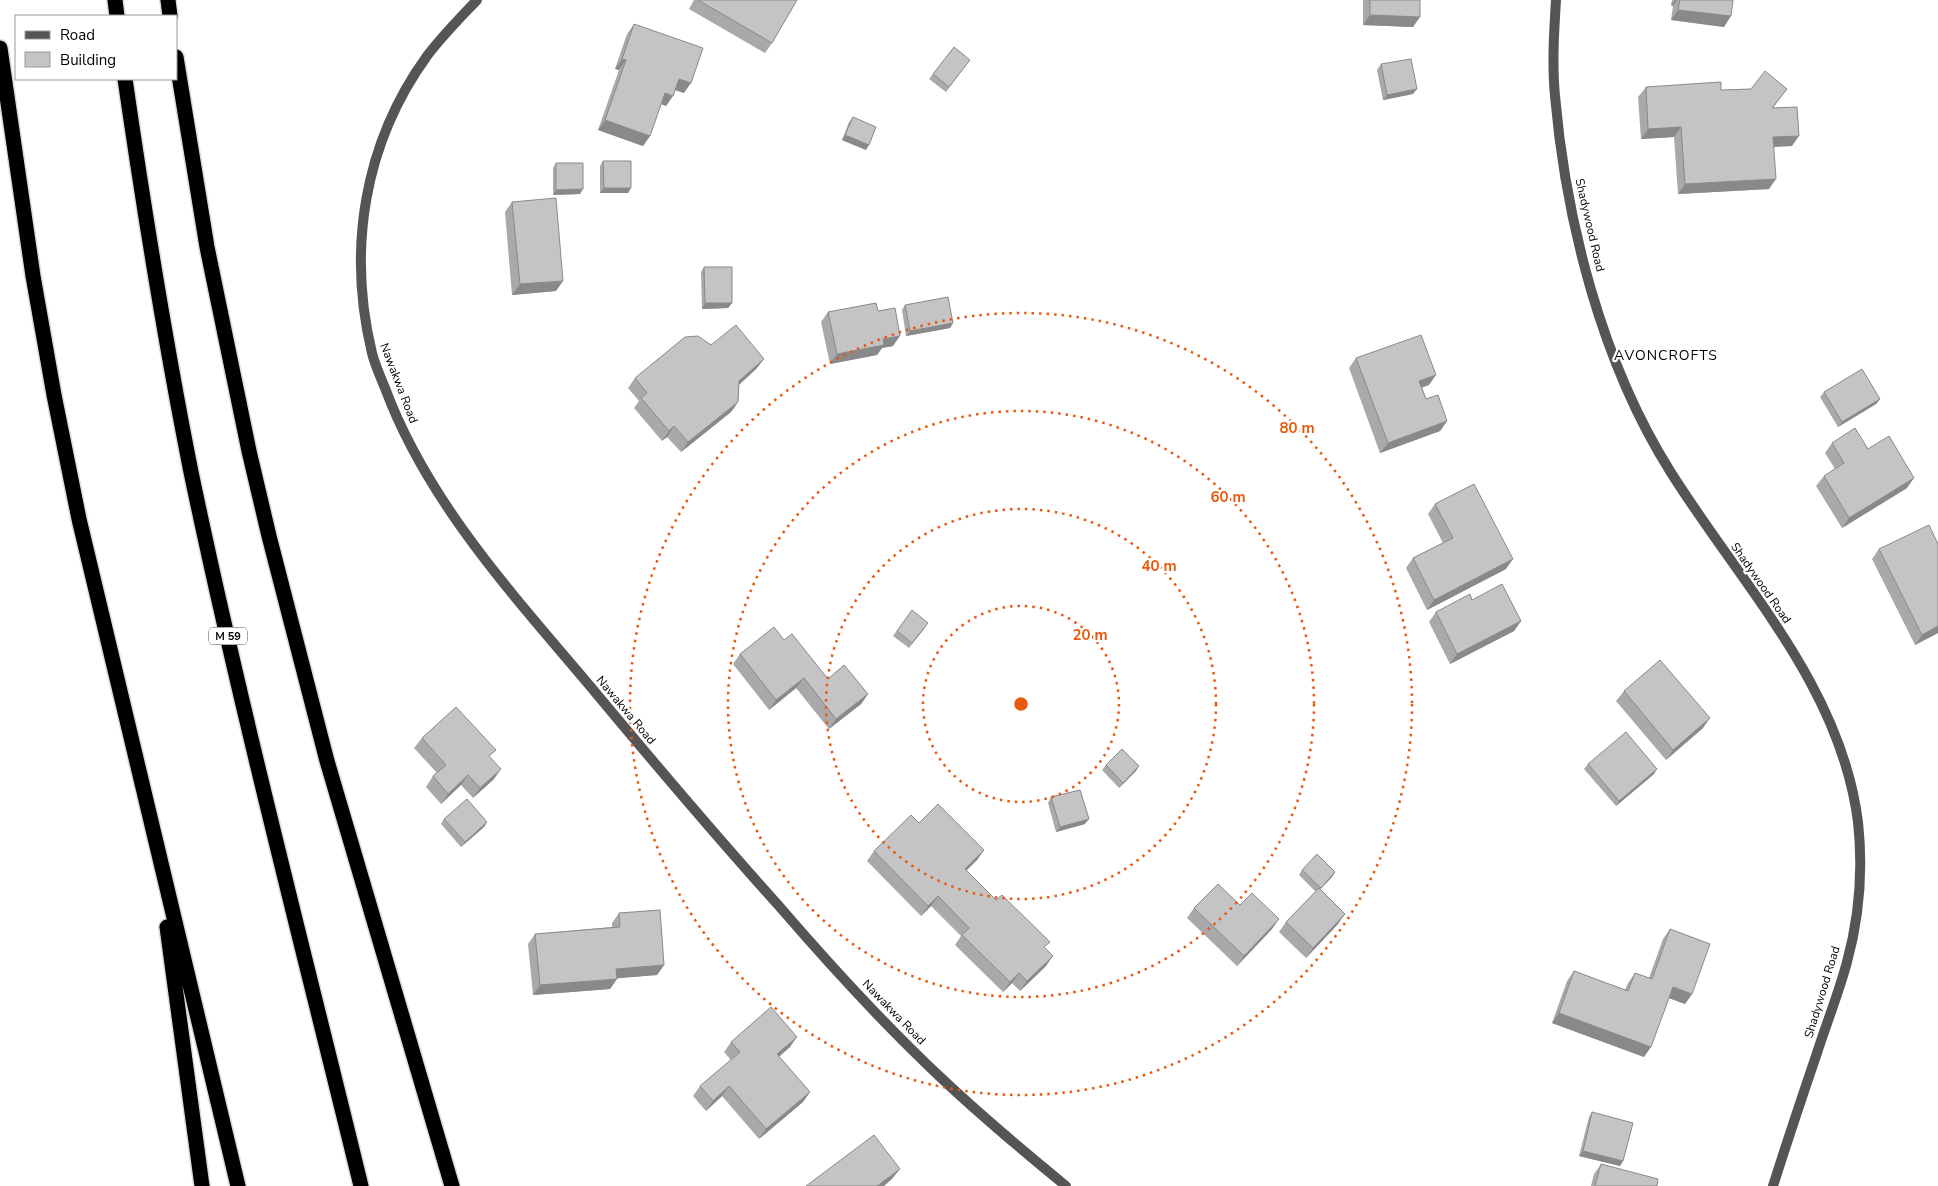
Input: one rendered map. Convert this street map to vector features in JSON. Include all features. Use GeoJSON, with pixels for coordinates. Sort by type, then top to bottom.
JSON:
{"type":"FeatureCollection","features":[{"type":"Feature","properties":{"kind":"highway"},"geometry":{"type":"LineString","coordinates":[[114,0],[117,15]]}},
{"type":"Feature","properties":{"kind":"highway"},"geometry":{"type":"LineString","coordinates":[[168,0],[170,15]]}},
{"type":"Feature","properties":{"kind":"highway"},"geometry":{"type":"LineString","coordinates":[[0,48],[15,158],[54,395],[81,528],[238,1186]]}},
{"type":"Feature","properties":{"kind":"highway"},"geometry":{"type":"LineString","coordinates":[[178,69],[207,247],[249,451],[271,545],[327,761],[452,1186]]}},
{"type":"Feature","properties":{"kind":"highway","name":"M 59"},"geometry":{"type":"LineString","coordinates":[[125,80],[154,274],[191,471],[239,685],[361,1186]]}},
{"type":"Feature","properties":{"kind":"highway"},"geometry":{"type":"LineString","coordinates":[[156,846],[202,1186]]}},
{"type":"Feature","properties":{"kind":"street","name":"Nawakwa Road"},"geometry":{"type":"LineString","coordinates":[[477,0],[455,22],[423,62],[408,85],[378,149],[368,185],[360,274],[364,312],[373,356],[394,413],[416,457],[438,493],[493,568],[718,838],[875,1012],[936,1073],[1013,1142],[1066,1186]]}},
{"type":"Feature","properties":{"kind":"street","name":"Shadywood Road"},"geometry":{"type":"LineString","coordinates":[[1556,0],[1554,93],[1571,204],[1596,306],[1622,377],[1648,432],[1670,470],[1811,681],[1833,728],[1847,771],[1858,822],[1860,866],[1858,905],[1847,962],[1773,1186]]}},
{"type":"Feature","properties":{"kind":"building"},"geometry":{"type":"Polygon","coordinates":[[[698,0],[797,0],[772,43],[698,0]]]}},
{"type":"Feature","properties":{"kind":"building"},"geometry":{"type":"Polygon","coordinates":[[[1370,0],[1420,0],[1420,17],[1370,15],[1370,0]]]}},
{"type":"Feature","properties":{"kind":"building"},"geometry":{"type":"Polygon","coordinates":[[[1680,0],[1733,0],[1731,16],[1678,10],[1680,0]]]}},
{"type":"Feature","properties":{"kind":"building"},"geometry":{"type":"Polygon","coordinates":[[[634,24],[703,48],[691,83],[679,79],[673,96],[665,93],[650,136],[605,120],[626,60],[622,59],[634,24]]]}},
{"type":"Feature","properties":{"kind":"building"},"geometry":{"type":"Polygon","coordinates":[[[954,47],[970,60],[949,87],[933,74],[954,47]]]}},
{"type":"Feature","properties":{"kind":"building"},"geometry":{"type":"Polygon","coordinates":[[[1411,59],[1417,89],[1387,95],[1381,64],[1411,59]]]}},
{"type":"Feature","properties":{"kind":"building"},"geometry":{"type":"Polygon","coordinates":[[[1765,71],[1787,89],[1772,108],[1797,107],[1799,136],[1773,137],[1776,179],[1685,184],[1681,127],[1648,129],[1646,87],[1721,82],[1721,90],[1751,89],[1765,71]]]}},
{"type":"Feature","properties":{"kind":"building"},"geometry":{"type":"Polygon","coordinates":[[[853,117],[876,127],[869,145],[845,135],[853,117]]]}},
{"type":"Feature","properties":{"kind":"building"},"geometry":{"type":"Polygon","coordinates":[[[603,161],[631,161],[631,188],[604,188],[603,161]]]}},
{"type":"Feature","properties":{"kind":"building"},"geometry":{"type":"Polygon","coordinates":[[[556,163],[583,163],[583,189],[556,190],[556,163]]]}},
{"type":"Feature","properties":{"kind":"building"},"geometry":{"type":"Polygon","coordinates":[[[556,198],[563,281],[520,284],[512,202],[556,198]]]}},
{"type":"Feature","properties":{"kind":"building"},"geometry":{"type":"Polygon","coordinates":[[[704,267],[732,267],[732,303],[705,303],[704,267]]]}},
{"type":"Feature","properties":{"kind":"building"},"geometry":{"type":"Polygon","coordinates":[[[948,297],[953,323],[910,331],[905,305],[948,297]]]}},
{"type":"Feature","properties":{"kind":"building"},"geometry":{"type":"Polygon","coordinates":[[[876,303],[878,311],[895,308],[900,336],[883,339],[884,345],[837,354],[828,312],[876,303]]]}},
{"type":"Feature","properties":{"kind":"building"},"geometry":{"type":"Polygon","coordinates":[[[736,325],[764,359],[739,381],[738,402],[688,442],[674,426],[669,431],[641,398],[647,393],[635,378],[685,337],[698,336],[711,345],[736,325]]]}},
{"type":"Feature","properties":{"kind":"building"},"geometry":{"type":"Polygon","coordinates":[[[1421,335],[1436,375],[1419,381],[1426,399],[1438,395],[1447,421],[1388,443],[1356,358],[1421,335]]]}},
{"type":"Feature","properties":{"kind":"building"},"geometry":{"type":"Polygon","coordinates":[[[1862,369],[1880,399],[1842,422],[1824,392],[1862,369]]]}},
{"type":"Feature","properties":{"kind":"building"},"geometry":{"type":"Polygon","coordinates":[[[1855,428],[1868,449],[1889,436],[1914,478],[1849,518],[1824,476],[1844,463],[1832,443],[1855,428]]]}},
{"type":"Feature","properties":{"kind":"building"},"geometry":{"type":"Polygon","coordinates":[[[1474,484],[1513,559],[1434,600],[1413,558],[1453,538],[1435,504],[1474,484]]]}},
{"type":"Feature","properties":{"kind":"building"},"geometry":{"type":"Polygon","coordinates":[[[1929,525],[1938,544],[1938,626],[1922,635],[1879,549],[1929,525]]]}},
{"type":"Feature","properties":{"kind":"building"},"geometry":{"type":"Polygon","coordinates":[[[1502,584],[1521,621],[1457,654],[1436,612],[1470,594],[1472,600],[1502,584]]]}},
{"type":"Feature","properties":{"kind":"building"},"geometry":{"type":"Polygon","coordinates":[[[912,610],[928,623],[912,643],[897,631],[912,610]]]}},
{"type":"Feature","properties":{"kind":"building"},"geometry":{"type":"Polygon","coordinates":[[[774,627],[784,640],[792,634],[828,679],[844,665],[868,694],[836,719],[804,678],[776,700],[740,654],[774,627]]]}},
{"type":"Feature","properties":{"kind":"building"},"geometry":{"type":"Polygon","coordinates":[[[1660,660],[1710,718],[1673,750],[1624,691],[1660,660]]]}},
{"type":"Feature","properties":{"kind":"building"},"geometry":{"type":"Polygon","coordinates":[[[456,707],[496,750],[489,756],[501,769],[480,788],[468,775],[448,794],[433,776],[446,765],[422,738],[456,707]]]}},
{"type":"Feature","properties":{"kind":"building"},"geometry":{"type":"Polygon","coordinates":[[[1626,732],[1657,769],[1619,801],[1588,764],[1626,732]]]}},
{"type":"Feature","properties":{"kind":"building"},"geometry":{"type":"Polygon","coordinates":[[[1122,749],[1139,766],[1123,783],[1106,765],[1122,749]]]}},
{"type":"Feature","properties":{"kind":"building"},"geometry":{"type":"Polygon","coordinates":[[[1080,790],[1089,819],[1060,827],[1051,797],[1080,790]]]}},
{"type":"Feature","properties":{"kind":"building"},"geometry":{"type":"Polygon","coordinates":[[[467,799],[487,822],[465,842],[444,819],[467,799]]]}},
{"type":"Feature","properties":{"kind":"building"},"geometry":{"type":"Polygon","coordinates":[[[938,804],[984,850],[965,869],[996,900],[1002,895],[1050,942],[1044,947],[1053,956],[1027,981],[1019,973],[1010,982],[962,935],[969,928],[938,896],[928,906],[874,851],[911,815],[919,823],[938,804]]]}},
{"type":"Feature","properties":{"kind":"building"},"geometry":{"type":"Polygon","coordinates":[[[1317,854],[1335,872],[1321,888],[1302,870],[1317,854]]]}},
{"type":"Feature","properties":{"kind":"building"},"geometry":{"type":"Polygon","coordinates":[[[1218,884],[1240,905],[1252,893],[1279,919],[1244,956],[1194,908],[1218,884]]]}},
{"type":"Feature","properties":{"kind":"building"},"geometry":{"type":"Polygon","coordinates":[[[1319,888],[1345,914],[1313,948],[1286,922],[1319,888]]]}},
{"type":"Feature","properties":{"kind":"building"},"geometry":{"type":"Polygon","coordinates":[[[660,910],[664,965],[616,969],[617,979],[540,985],[535,934],[620,927],[619,913],[660,910]]]}},
{"type":"Feature","properties":{"kind":"building"},"geometry":{"type":"Polygon","coordinates":[[[1670,929],[1710,944],[1692,994],[1673,987],[1651,1047],[1559,1013],[1574,971],[1628,991],[1635,973],[1652,979],[1670,929]]]}},
{"type":"Feature","properties":{"kind":"building"},"geometry":{"type":"Polygon","coordinates":[[[771,1007],[797,1037],[777,1054],[810,1092],[766,1129],[729,1086],[713,1101],[700,1086],[740,1052],[731,1042],[771,1007]]]}},
{"type":"Feature","properties":{"kind":"building"},"geometry":{"type":"Polygon","coordinates":[[[1592,1112],[1633,1123],[1623,1161],[1583,1151],[1592,1112]]]}},
{"type":"Feature","properties":{"kind":"building"},"geometry":{"type":"Polygon","coordinates":[[[874,1135],[900,1169],[877,1186],[806,1186],[874,1135]]]}},
{"type":"Feature","properties":{"kind":"building"},"geometry":{"type":"Polygon","coordinates":[[[1601,1164],[1658,1179],[1657,1186],[1595,1186],[1601,1164]]]}},
{"type":"Feature","properties":{"kind":"district","name":"AVONCROFTS"},"geometry":{"type":"Point","coordinates":[1666,355]}}]}
